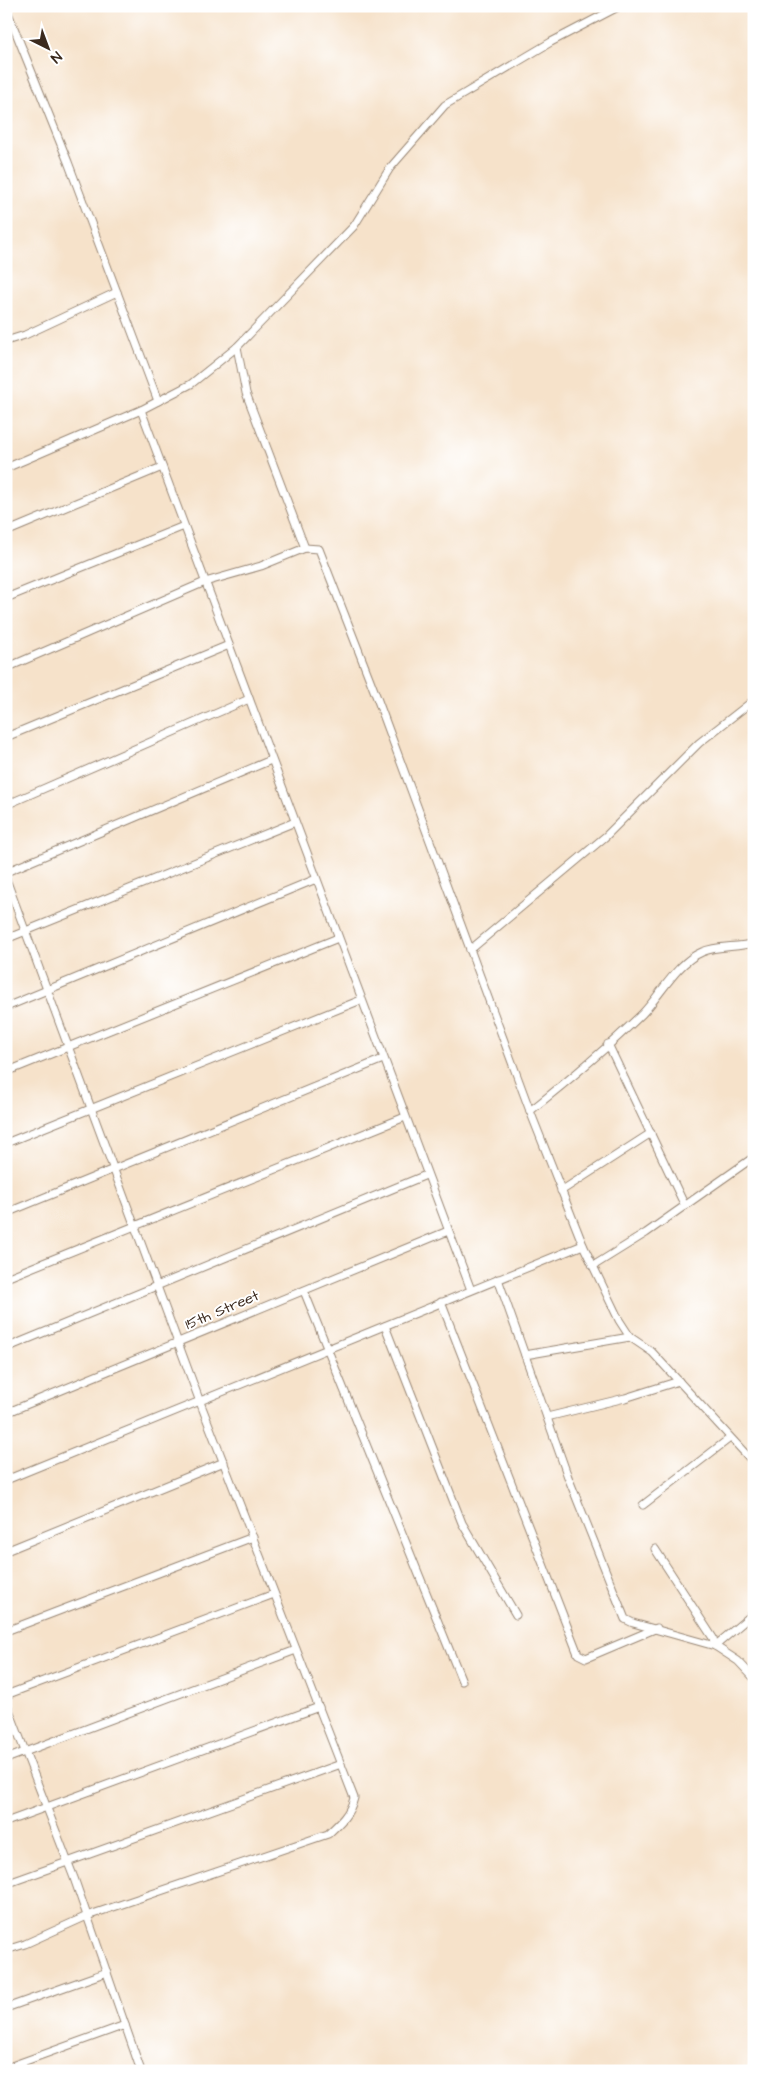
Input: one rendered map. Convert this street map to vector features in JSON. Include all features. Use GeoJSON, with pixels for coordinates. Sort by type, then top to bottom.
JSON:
{"type":"FeatureCollection","features":[{"type":"Feature","properties":{"kind":"street"},"geometry":{"type":"LineString","coordinates":[[6,468],[141,410],[191,384],[237,347],[270,310],[354,226],[390,168],[444,105],[551,42],[620,6]]}},
{"type":"Feature","properties":{"kind":"street"},"geometry":{"type":"LineString","coordinates":[[6,8],[68,162],[158,401]]}},
{"type":"Feature","properties":{"kind":"street"},"geometry":{"type":"LineString","coordinates":[[6,341],[25,335],[117,292]]}},
{"type":"Feature","properties":{"kind":"street"},"geometry":{"type":"LineString","coordinates":[[237,347],[246,394],[305,548]]}},
{"type":"Feature","properties":{"kind":"street"},"geometry":{"type":"LineString","coordinates":[[141,410],[426,1175],[471,1290]]}},
{"type":"Feature","properties":{"kind":"street"},"geometry":{"type":"LineString","coordinates":[[6,532],[162,467]]}},
{"type":"Feature","properties":{"kind":"street"},"geometry":{"type":"LineString","coordinates":[[6,598],[184,526]]}},
{"type":"Feature","properties":{"kind":"street"},"geometry":{"type":"LineString","coordinates":[[6,668],[205,582],[261,566],[305,548],[318,549],[381,707],[530,1111],[583,1245],[618,1320],[630,1338],[652,1352],[754,1464]]}},
{"type":"Feature","properties":{"kind":"street"},"geometry":{"type":"LineString","coordinates":[[6,737],[229,645]]}},
{"type":"Feature","properties":{"kind":"street"},"geometry":{"type":"LineString","coordinates":[[6,805],[249,699]]}},
{"type":"Feature","properties":{"kind":"street"},"geometry":{"type":"LineString","coordinates":[[470,950],[606,836],[699,743],[754,700]]}},
{"type":"Feature","properties":{"kind":"street"},"geometry":{"type":"LineString","coordinates":[[6,872],[272,760]]}},
{"type":"Feature","properties":{"kind":"street"},"geometry":{"type":"LineString","coordinates":[[6,939],[295,822]]}},
{"type":"Feature","properties":{"kind":"street"},"geometry":{"type":"LineString","coordinates":[[6,879],[200,1402],[354,1798],[352,1809],[328,1834],[87,1916],[25,1944],[6,1950]]}},
{"type":"Feature","properties":{"kind":"street"},"geometry":{"type":"LineString","coordinates":[[6,1007],[316,879]]}},
{"type":"Feature","properties":{"kind":"street"},"geometry":{"type":"LineString","coordinates":[[6,1072],[338,938]]}},
{"type":"Feature","properties":{"kind":"street"},"geometry":{"type":"LineString","coordinates":[[530,1111],[568,1081],[643,1013],[680,968],[700,952],[716,947],[738,947],[754,943]]}},
{"type":"Feature","properties":{"kind":"street"},"geometry":{"type":"LineString","coordinates":[[6,1143],[361,1000]]}},
{"type":"Feature","properties":{"kind":"street"},"geometry":{"type":"LineString","coordinates":[[608,1044],[685,1206]]}},
{"type":"Feature","properties":{"kind":"street"},"geometry":{"type":"LineString","coordinates":[[6,1213],[383,1059]]}},
{"type":"Feature","properties":{"kind":"street"},"geometry":{"type":"LineString","coordinates":[[6,1278],[405,1117]]}},
{"type":"Feature","properties":{"kind":"street"},"geometry":{"type":"LineString","coordinates":[[562,1191],[651,1133]]}},
{"type":"Feature","properties":{"kind":"street"},"geometry":{"type":"LineString","coordinates":[[593,1266],[685,1206],[754,1157]]}},
{"type":"Feature","properties":{"kind":"street"},"geometry":{"type":"LineString","coordinates":[[6,1348],[426,1175]]}},
{"type":"Feature","properties":{"kind":"street","name":"15th Street"},"geometry":{"type":"LineString","coordinates":[[6,1413],[448,1231]]}},
{"type":"Feature","properties":{"kind":"street"},"geometry":{"type":"LineString","coordinates":[[6,1480],[583,1245]]}},
{"type":"Feature","properties":{"kind":"street"},"geometry":{"type":"LineString","coordinates":[[498,1279],[568,1477],[625,1618],[633,1623],[657,1628],[716,1646],[738,1661],[754,1678]]}},
{"type":"Feature","properties":{"kind":"street"},"geometry":{"type":"LineString","coordinates":[[304,1291],[462,1681]]}},
{"type":"Feature","properties":{"kind":"street"},"geometry":{"type":"LineString","coordinates":[[441,1302],[578,1654],[586,1658],[657,1628]]}},
{"type":"Feature","properties":{"kind":"street"},"geometry":{"type":"LineString","coordinates":[[385,1326],[462,1523],[516,1615]]}},
{"type":"Feature","properties":{"kind":"street"},"geometry":{"type":"LineString","coordinates":[[525,1355],[630,1338]]}},
{"type":"Feature","properties":{"kind":"street"},"geometry":{"type":"LineString","coordinates":[[547,1417],[624,1398],[679,1381]]}},
{"type":"Feature","properties":{"kind":"street"},"geometry":{"type":"LineString","coordinates":[[643,1505],[730,1438]]}},
{"type":"Feature","properties":{"kind":"street"},"geometry":{"type":"LineString","coordinates":[[6,1551],[224,1462]]}},
{"type":"Feature","properties":{"kind":"street"},"geometry":{"type":"LineString","coordinates":[[6,1631],[253,1537]]}},
{"type":"Feature","properties":{"kind":"street"},"geometry":{"type":"LineString","coordinates":[[655,1549],[713,1638],[716,1646]]}},
{"type":"Feature","properties":{"kind":"street"},"geometry":{"type":"LineString","coordinates":[[6,1695],[274,1594]]}},
{"type":"Feature","properties":{"kind":"street"},"geometry":{"type":"LineString","coordinates":[[716,1646],[754,1613]]}},
{"type":"Feature","properties":{"kind":"street"},"geometry":{"type":"LineString","coordinates":[[6,1759],[296,1650]]}},
{"type":"Feature","properties":{"kind":"street"},"geometry":{"type":"LineString","coordinates":[[6,1702],[68,1863],[140,2071]]}},
{"type":"Feature","properties":{"kind":"street"},"geometry":{"type":"LineString","coordinates":[[6,1822],[319,1707]]}},
{"type":"Feature","properties":{"kind":"street"},"geometry":{"type":"LineString","coordinates":[[6,1884],[341,1764]]}},
{"type":"Feature","properties":{"kind":"street"},"geometry":{"type":"LineString","coordinates":[[6,2008],[107,1972]]}},
{"type":"Feature","properties":{"kind":"street"},"geometry":{"type":"LineString","coordinates":[[6,2068],[125,2025]]}}]}
